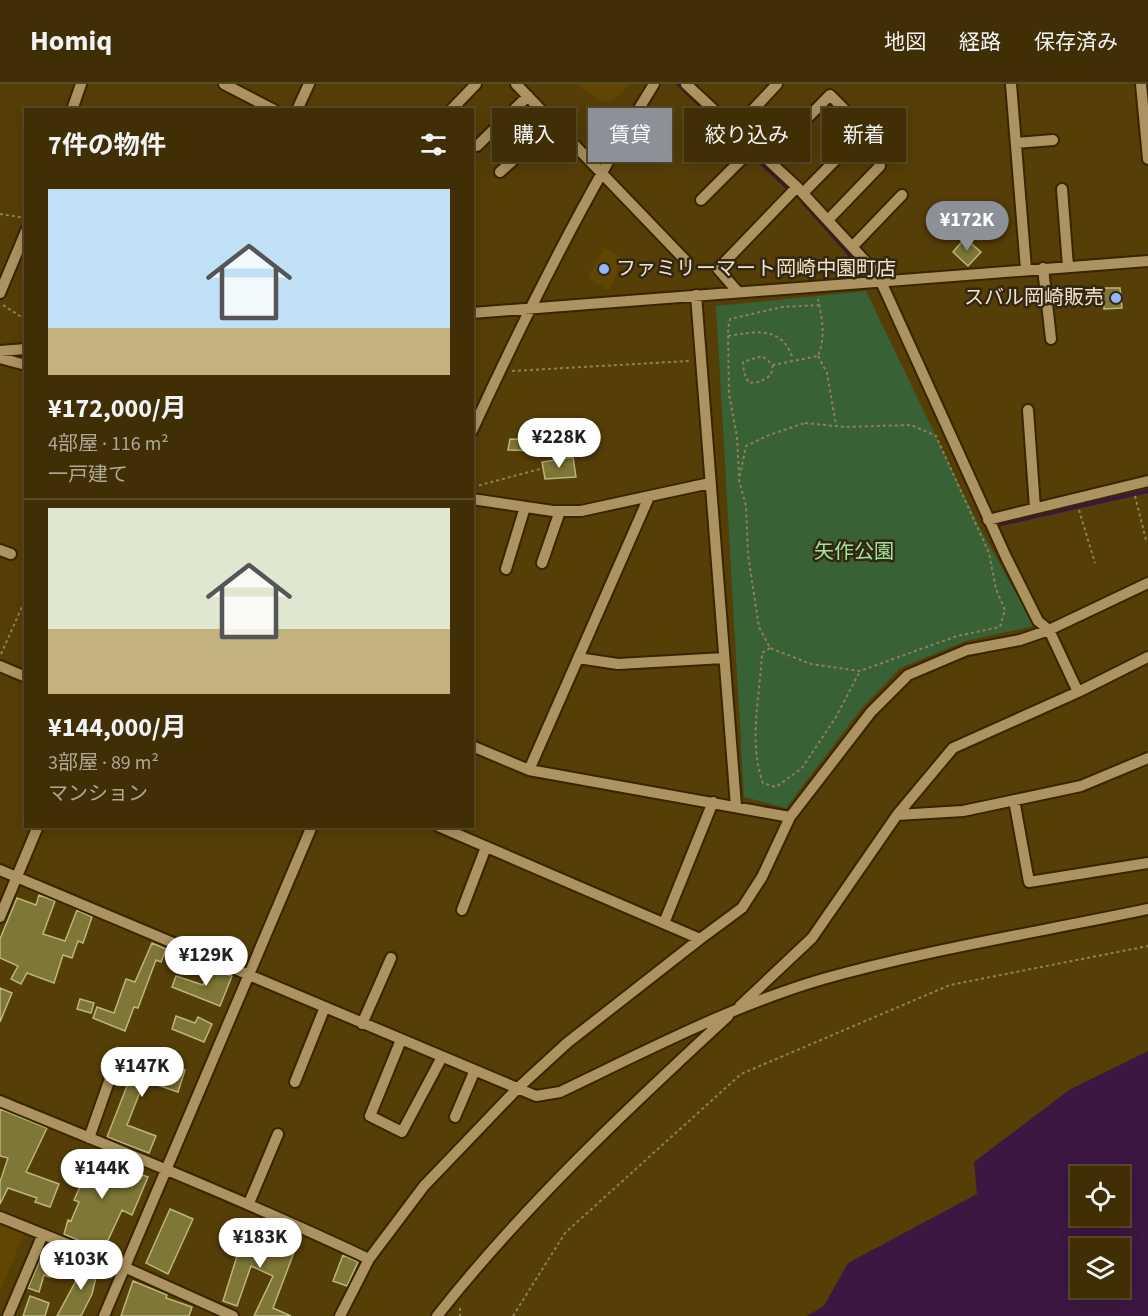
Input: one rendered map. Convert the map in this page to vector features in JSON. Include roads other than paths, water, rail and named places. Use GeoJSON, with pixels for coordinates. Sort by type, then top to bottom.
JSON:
{"type":"FeatureCollection","features":[{"type":"Feature","properties":{"kind":"street"},"geometry":{"type":"LineString","coordinates":[[73,108],[81,84]]}},
{"type":"Feature","properties":{"kind":"street"},"geometry":{"type":"LineString","coordinates":[[224,84],[270,108]]}},
{"type":"Feature","properties":{"kind":"street"},"geometry":{"type":"LineString","coordinates":[[298,108],[309,84]]}},
{"type":"Feature","properties":{"kind":"street"},"geometry":{"type":"LineString","coordinates":[[454,108],[476,84]]}},
{"type":"Feature","properties":{"kind":"street"},"geometry":{"type":"LineString","coordinates":[[516,84],[539,108]]}},
{"type":"Feature","properties":{"kind":"street"},"geometry":{"type":"LineString","coordinates":[[474,427],[528,309],[600,171],[654,84]]}},
{"type":"Feature","properties":{"kind":"street"},"geometry":{"type":"LineString","coordinates":[[686,84],[712,108]]}},
{"type":"Feature","properties":{"kind":"street"},"geometry":{"type":"LineString","coordinates":[[755,108],[777,84]]}},
{"type":"Feature","properties":{"kind":"street"},"geometry":{"type":"LineString","coordinates":[[1011,84],[1026,269]]}},
{"type":"Feature","properties":{"kind":"street"},"geometry":{"type":"LineString","coordinates":[[1141,84],[1148,159]]}},
{"type":"Feature","properties":{"kind":"street"},"geometry":{"type":"LineString","coordinates":[[738,292],[718,269],[865,130],[830,95],[810,115]]}},
{"type":"Feature","properties":{"kind":"street"},"geometry":{"type":"LineString","coordinates":[[477,146],[528,96]]}},
{"type":"Feature","properties":{"kind":"street"},"geometry":{"type":"LineString","coordinates":[[1016,143],[1053,140]]}},
{"type":"Feature","properties":{"kind":"street"},"geometry":{"type":"LineString","coordinates":[[576,146],[687,262]]}},
{"type":"Feature","properties":{"kind":"street"},"geometry":{"type":"LineString","coordinates":[[500,172],[511,162]]}},
{"type":"Feature","properties":{"kind":"street"},"geometry":{"type":"LineString","coordinates":[[701,200],[739,162]]}},
{"type":"Feature","properties":{"kind":"street"},"geometry":{"type":"LineString","coordinates":[[770,162],[828,220],[883,283],[988,520],[1038,621],[1049,630],[1078,692]]}},
{"type":"Feature","properties":{"kind":"street"},"geometry":{"type":"LineString","coordinates":[[828,220],[880,166]]}},
{"type":"Feature","properties":{"kind":"street"},"geometry":{"type":"LineString","coordinates":[[1062,189],[1068,266]]}},
{"type":"Feature","properties":{"kind":"street"},"geometry":{"type":"LineString","coordinates":[[852,247],[902,195]]}},
{"type":"Feature","properties":{"kind":"street"},"geometry":{"type":"LineString","coordinates":[[0,293],[24,236]]}},
{"type":"Feature","properties":{"kind":"street"},"geometry":{"type":"LineString","coordinates":[[474,314],[1148,261]]}},
{"type":"Feature","properties":{"kind":"street"},"geometry":{"type":"LineString","coordinates":[[1043,268],[1052,339]]}},
{"type":"Feature","properties":{"kind":"street"},"geometry":{"type":"LineString","coordinates":[[696,295],[736,806]]}},
{"type":"Feature","properties":{"kind":"street"},"geometry":{"type":"LineString","coordinates":[[0,357],[24,350]]}},
{"type":"Feature","properties":{"kind":"street"},"geometry":{"type":"LineString","coordinates":[[0,357],[24,364]]}},
{"type":"Feature","properties":{"kind":"street"},"geometry":{"type":"LineString","coordinates":[[1028,411],[1035,508]]}},
{"type":"Feature","properties":{"kind":"street"},"geometry":{"type":"LineString","coordinates":[[988,520],[1148,481]]}},
{"type":"Feature","properties":{"kind":"street"},"geometry":{"type":"LineString","coordinates":[[474,499],[581,512],[710,483]]}},
{"type":"Feature","properties":{"kind":"street"},"geometry":{"type":"LineString","coordinates":[[529,770],[649,497]]}},
{"type":"Feature","properties":{"kind":"street"},"geometry":{"type":"LineString","coordinates":[[506,569],[525,507]]}},
{"type":"Feature","properties":{"kind":"street"},"geometry":{"type":"LineString","coordinates":[[542,563],[560,511]]}},
{"type":"Feature","properties":{"kind":"street"},"geometry":{"type":"LineString","coordinates":[[0,550],[11,554]]}},
{"type":"Feature","properties":{"kind":"street"},"geometry":{"type":"LineString","coordinates":[[340,1316],[369,1259],[424,1186],[518,1088],[567,1043],[742,908],[762,877],[790,818],[872,712],[908,675],[967,650],[1020,640],[1049,630],[1148,583]]}},
{"type":"Feature","properties":{"kind":"street"},"geometry":{"type":"LineString","coordinates":[[437,1316],[481,1260],[606,1128],[812,938],[897,815],[952,747],[1078,692],[1148,657]]}},
{"type":"Feature","properties":{"kind":"street"},"geometry":{"type":"LineString","coordinates":[[578,658],[618,664],[724,658]]}},
{"type":"Feature","properties":{"kind":"street"},"geometry":{"type":"LineString","coordinates":[[0,666],[24,676]]}},
{"type":"Feature","properties":{"kind":"street"},"geometry":{"type":"LineString","coordinates":[[474,747],[529,770],[736,806],[790,818]]}},
{"type":"Feature","properties":{"kind":"street"},"geometry":{"type":"LineString","coordinates":[[897,815],[963,811],[1081,786],[1148,758]]}},
{"type":"Feature","properties":{"kind":"street"},"geometry":{"type":"LineString","coordinates":[[1014,800],[1029,882],[1148,863]]}},
{"type":"Feature","properties":{"kind":"street"},"geometry":{"type":"LineString","coordinates":[[664,923],[713,802]]}},
{"type":"Feature","properties":{"kind":"street"},"geometry":{"type":"LineString","coordinates":[[0,917],[37,828]]}},
{"type":"Feature","properties":{"kind":"street"},"geometry":{"type":"LineString","coordinates":[[104,1316],[311,828]]}},
{"type":"Feature","properties":{"kind":"street"},"geometry":{"type":"LineString","coordinates":[[443,828],[700,939]]}},
{"type":"Feature","properties":{"kind":"street"},"geometry":{"type":"LineString","coordinates":[[462,910],[486,847]]}},
{"type":"Feature","properties":{"kind":"street"},"geometry":{"type":"LineString","coordinates":[[0,870],[536,1096],[560,1092],[736,1009],[821,980],[906,958],[1148,909]]}},
{"type":"Feature","properties":{"kind":"street"},"geometry":{"type":"LineString","coordinates":[[362,1024],[391,958]]}},
{"type":"Feature","properties":{"kind":"street"},"geometry":{"type":"LineString","coordinates":[[295,1082],[325,1007]]}},
{"type":"Feature","properties":{"kind":"street"},"geometry":{"type":"LineString","coordinates":[[401,1040],[370,1116],[402,1131],[442,1057]]}},
{"type":"Feature","properties":{"kind":"street"},"geometry":{"type":"LineString","coordinates":[[89,1138],[113,1070]]}},
{"type":"Feature","properties":{"kind":"street"},"geometry":{"type":"LineString","coordinates":[[455,1117],[475,1070]]}},
{"type":"Feature","properties":{"kind":"street"},"geometry":{"type":"LineString","coordinates":[[0,1101],[166,1171],[249,1203],[369,1259]]}},
{"type":"Feature","properties":{"kind":"street"},"geometry":{"type":"LineString","coordinates":[[249,1203],[278,1134]]}},
{"type":"Feature","properties":{"kind":"street"},"geometry":{"type":"LineString","coordinates":[[0,1217],[124,1267],[233,1316]]}},
{"type":"Feature","properties":{"kind":"street"},"geometry":{"type":"LineString","coordinates":[[8,1316],[43,1234]]}},
{"type":"Feature","properties":{"kind":"waterway"},"geometry":{"type":"LineString","coordinates":[[678,84],[703,108]]}},
{"type":"Feature","properties":{"kind":"waterway"},"geometry":{"type":"LineString","coordinates":[[760,162],[788,188]]}},
{"type":"Feature","properties":{"kind":"waterway"},"geometry":{"type":"LineString","coordinates":[[803,202],[867,274]]}},
{"type":"Feature","properties":{"kind":"waterway"},"geometry":{"type":"LineString","coordinates":[[1001,524],[1148,491]]}},
{"type":"Feature","properties":{"kind":"place","name":"ファミリーマート岡崎中園町店"},"geometry":{"type":"Point","coordinates":[604,269]}},
{"type":"Feature","properties":{"kind":"place","name":"スバル岡崎販売"},"geometry":{"type":"Point","coordinates":[1116,298]}},
{"type":"Feature","properties":{"kind":"park label","name":"矢作公園"},"geometry":{"type":"Point","coordinates":[854,552]}}]}
